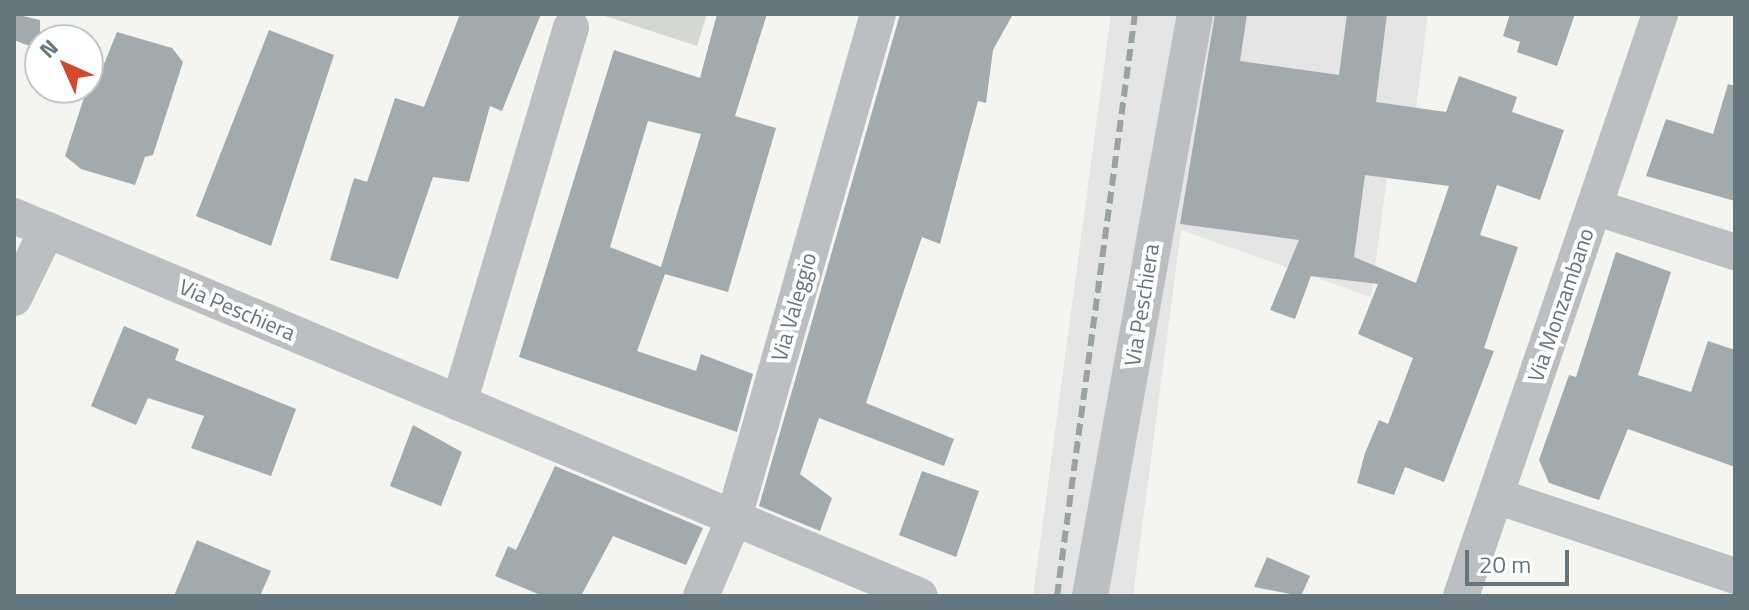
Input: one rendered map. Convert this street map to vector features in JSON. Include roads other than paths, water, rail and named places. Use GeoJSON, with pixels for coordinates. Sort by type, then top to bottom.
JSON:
{"type":"FeatureCollection","features":[{"type":"Feature","properties":{"kind":"street","name":"Via Valeggio"},"geometry":{"type":"LineString","coordinates":[[701,596],[733,521],[878,14]]}},
{"type":"Feature","properties":{"kind":"street","name":"Via Peschiera"},"geometry":{"type":"LineString","coordinates":[[1090,596],[1195,14]]}},
{"type":"Feature","properties":{"kind":"street","name":"Via Monzambano"},"geometry":{"type":"LineString","coordinates":[[1461,596],[1660,14]]}},
{"type":"Feature","properties":{"kind":"street"},"geometry":{"type":"LineString","coordinates":[[459,403],[571,27]]}},
{"type":"Feature","properties":{"kind":"street"},"geometry":{"type":"LineString","coordinates":[[1594,207],[1735,252]]}},
{"type":"Feature","properties":{"kind":"street","name":"Via Peschiera"},"geometry":{"type":"LineString","coordinates":[[14,216],[733,521],[920,596]]}},
{"type":"Feature","properties":{"kind":"street"},"geometry":{"type":"LineString","coordinates":[[14,298],[47,230]]}},
{"type":"Feature","properties":{"kind":"street"},"geometry":{"type":"LineString","coordinates":[[1496,496],[1735,576]]}},
{"type":"Feature","properties":{"kind":"railway"},"geometry":{"type":"LineString","coordinates":[[1057,596],[1135,14]]}}]}
